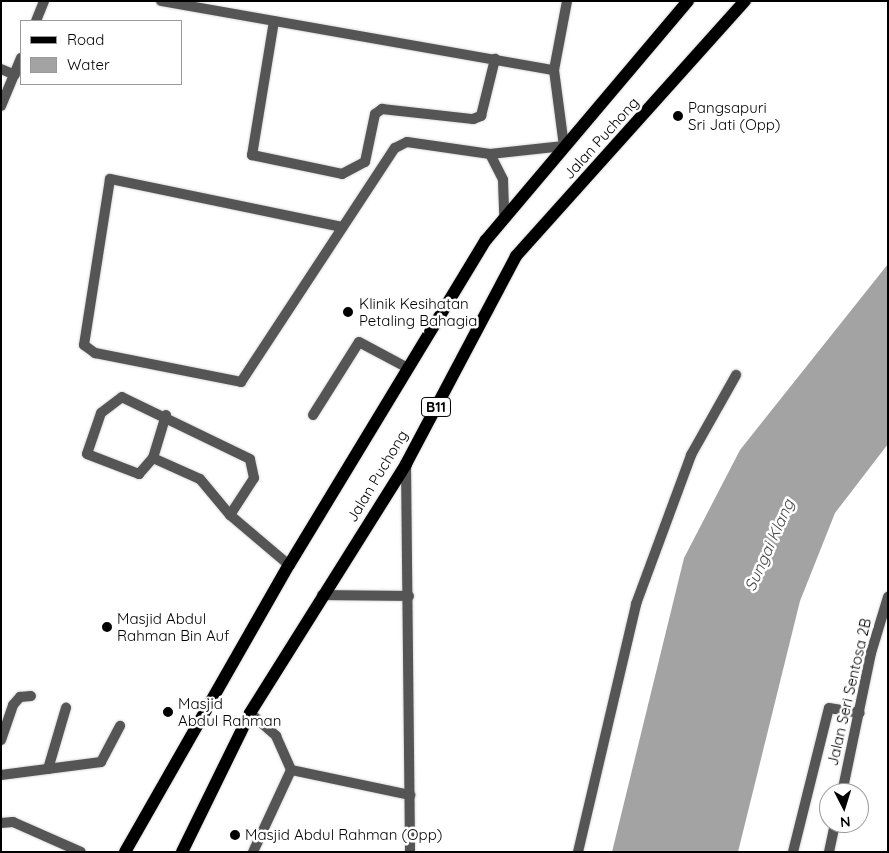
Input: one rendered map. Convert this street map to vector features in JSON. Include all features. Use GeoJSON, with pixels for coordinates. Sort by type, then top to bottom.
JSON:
{"type":"FeatureCollection","features":[{"type":"Feature","properties":{"kind":"main road","name":"Jalan Puchong"},"geometry":{"type":"LineString","coordinates":[[125,852],[289,565],[486,240],[688,1]]}},
{"type":"Feature","properties":{"kind":"main road","name":"Jalan Puchong"},"geometry":{"type":"LineString","coordinates":[[182,852],[250,713],[322,595],[406,464],[516,256],[746,1]]}},
{"type":"Feature","properties":{"kind":"street"},"geometry":{"type":"LineString","coordinates":[[36,20],[44,1]]}},
{"type":"Feature","properties":{"kind":"street"},"geometry":{"type":"LineString","coordinates":[[161,1],[554,70]]}},
{"type":"Feature","properties":{"kind":"street"},"geometry":{"type":"LineString","coordinates":[[342,227],[110,179],[84,345],[95,353],[241,382],[395,148],[407,142],[490,154],[564,146],[554,70],[567,1]]}},
{"type":"Feature","properties":{"kind":"street"},"geometry":{"type":"LineString","coordinates":[[274,21],[252,155],[332,172],[347,173],[365,162],[375,114],[382,109],[476,119],[483,112],[495,59]]}},
{"type":"Feature","properties":{"kind":"street"},"geometry":{"type":"LineString","coordinates":[[1,106],[20,61]]}},
{"type":"Feature","properties":{"kind":"street"},"geometry":{"type":"LineString","coordinates":[[1,69],[15,75]]}},
{"type":"Feature","properties":{"kind":"street"},"geometry":{"type":"LineString","coordinates":[[490,154],[503,180],[504,218]]}},
{"type":"Feature","properties":{"kind":"street"},"geometry":{"type":"LineString","coordinates":[[314,415],[359,342],[408,368]]}},
{"type":"Feature","properties":{"kind":"street"},"geometry":{"type":"LineString","coordinates":[[578,852],[636,604],[691,455],[736,375]]}},
{"type":"Feature","properties":{"kind":"street"},"geometry":{"type":"LineString","coordinates":[[166,415],[153,458],[139,474],[87,454],[101,413],[122,397],[166,415],[250,459],[254,478],[230,515]]}},
{"type":"Feature","properties":{"kind":"street"},"geometry":{"type":"LineString","coordinates":[[153,458],[200,479],[230,515],[289,565]]}},
{"type":"Feature","properties":{"kind":"street"},"geometry":{"type":"LineString","coordinates":[[406,464],[409,596],[410,852]]}},
{"type":"Feature","properties":{"kind":"street"},"geometry":{"type":"LineString","coordinates":[[322,595],[409,596]]}},
{"type":"Feature","properties":{"kind":"street","name":"Jalan Seri Sentosa 2B"},"geometry":{"type":"LineString","coordinates":[[844,783],[888,597]]}},
{"type":"Feature","properties":{"kind":"street"},"geometry":{"type":"LineString","coordinates":[[1,740],[12,705],[20,697],[31,696]]}},
{"type":"Feature","properties":{"kind":"street"},"geometry":{"type":"LineString","coordinates":[[48,769],[66,708]]}},
{"type":"Feature","properties":{"kind":"street"},"geometry":{"type":"LineString","coordinates":[[793,852],[829,708],[860,713]]}},
{"type":"Feature","properties":{"kind":"street"},"geometry":{"type":"LineString","coordinates":[[250,713],[276,736],[291,770],[253,852]]}},
{"type":"Feature","properties":{"kind":"street"},"geometry":{"type":"LineString","coordinates":[[1,775],[101,762],[120,726]]}},
{"type":"Feature","properties":{"kind":"street"},"geometry":{"type":"LineString","coordinates":[[291,770],[410,795]]}},
{"type":"Feature","properties":{"kind":"street"},"geometry":{"type":"LineString","coordinates":[[1,823],[13,822],[81,852]]}},
{"type":"Feature","properties":{"kind":"street"},"geometry":{"type":"LineString","coordinates":[[829,852],[833,833]]}},
{"type":"Feature","properties":{"kind":"water","name":"Sungai Klang"},"geometry":{"type":"Polygon","coordinates":[[[888,264],[888,444],[835,513],[800,601],[738,852],[612,852],[684,558],[740,450],[888,264]]]}},
{"type":"Feature","properties":{"kind":"place","name":"Pangsapuri Sri Jati (Opp)"},"geometry":{"type":"Point","coordinates":[678,116]}},
{"type":"Feature","properties":{"kind":"place","name":"Klinik Kesihatan Petaling Bahagia"},"geometry":{"type":"Point","coordinates":[348,312]}},
{"type":"Feature","properties":{"kind":"place","name":"Masjid Abdul Rahman Bin Auf"},"geometry":{"type":"Point","coordinates":[107,627]}},
{"type":"Feature","properties":{"kind":"place","name":"Masjid Abdul Rahman"},"geometry":{"type":"Point","coordinates":[168,712]}},
{"type":"Feature","properties":{"kind":"place","name":"Masjid Abdul Rahman (Opp)"},"geometry":{"type":"Point","coordinates":[235,835]}}]}
